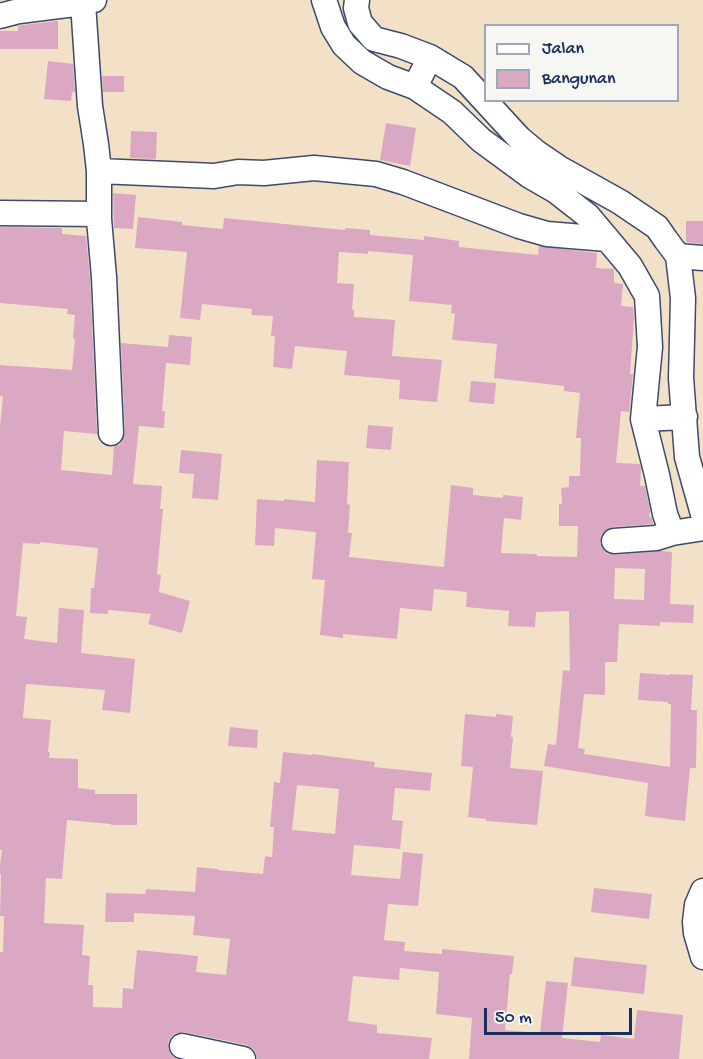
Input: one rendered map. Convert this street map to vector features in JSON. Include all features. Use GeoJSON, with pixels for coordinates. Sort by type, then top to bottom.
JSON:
{"type":"FeatureCollection","features":[{"type":"Feature","properties":{"kind":"street"},"geometry":{"type":"LineString","coordinates":[[324,0],[333,27],[344,45],[362,62],[388,77],[415,87],[452,112],[481,140],[530,176],[556,191],[588,216],[630,266],[647,296],[650,346],[643,419],[665,514],[672,533]]}},
{"type":"Feature","properties":{"kind":"street"},"geometry":{"type":"LineString","coordinates":[[357,0],[356,8],[360,23],[374,39],[430,57],[463,77],[484,100]]}},
{"type":"Feature","properties":{"kind":"street"},"geometry":{"type":"LineString","coordinates":[[0,16],[19,11],[89,2],[90,106],[99,171],[99,214],[111,434]]}},
{"type":"Feature","properties":{"kind":"street"},"geometry":{"type":"LineString","coordinates":[[415,87],[430,57]]}},
{"type":"Feature","properties":{"kind":"street"},"geometry":{"type":"LineString","coordinates":[[486,102],[519,138],[537,153],[620,202],[657,227],[678,256],[683,298],[681,378],[687,457],[701,502]]}},
{"type":"Feature","properties":{"kind":"street"},"geometry":{"type":"LineString","coordinates":[[99,171],[214,176],[238,172],[314,168],[376,174],[519,226],[548,234],[607,240]]}},
{"type":"Feature","properties":{"kind":"street"},"geometry":{"type":"LineString","coordinates":[[0,213],[99,214]]}},
{"type":"Feature","properties":{"kind":"street"},"geometry":{"type":"LineString","coordinates":[[678,256],[703,258]]}},
{"type":"Feature","properties":{"kind":"street"},"geometry":{"type":"LineString","coordinates":[[643,419],[685,417]]}},
{"type":"Feature","properties":{"kind":"street"},"geometry":{"type":"LineString","coordinates":[[614,541],[656,538],[703,528]]}},
{"type":"Feature","properties":{"kind":"street"},"geometry":{"type":"LineString","coordinates":[[703,891],[697,905],[695,922],[703,957]]}},
{"type":"Feature","properties":{"kind":"street"},"geometry":{"type":"LineString","coordinates":[[182,1047],[243,1059]]}},
{"type":"Feature","properties":{"kind":"building"},"geometry":{"type":"Polygon","coordinates":[[[58,21],[58,49],[0,49],[0,31],[18,31],[18,26],[22,25],[58,21]]]}},
{"type":"Feature","properties":{"kind":"building"},"geometry":{"type":"Polygon","coordinates":[[[48,61],[73,64],[75,92],[72,92],[71,101],[44,99],[48,61]]]}},
{"type":"Feature","properties":{"kind":"building"},"geometry":{"type":"Polygon","coordinates":[[[102,76],[124,76],[124,92],[103,92],[102,76]]]}},
{"type":"Feature","properties":{"kind":"building"},"geometry":{"type":"Polygon","coordinates":[[[386,123],[416,128],[410,166],[380,160],[386,123]]]}},
{"type":"Feature","properties":{"kind":"building"},"geometry":{"type":"Polygon","coordinates":[[[131,131],[157,132],[156,159],[130,158],[131,131]]]}},
{"type":"Feature","properties":{"kind":"building"},"geometry":{"type":"Polygon","coordinates":[[[113,193],[136,195],[133,229],[114,228],[113,193]]]}},
{"type":"Feature","properties":{"kind":"building"},"geometry":{"type":"Polygon","coordinates":[[[138,217],[223,229],[224,218],[345,230],[345,228],[370,230],[370,235],[424,240],[424,236],[459,241],[459,247],[538,255],[539,246],[597,253],[596,268],[614,269],[614,283],[623,284],[621,306],[633,307],[634,318],[630,374],[633,374],[629,412],[621,411],[616,463],[640,464],[640,486],[645,486],[650,510],[649,517],[653,524],[607,529],[601,535],[600,543],[607,554],[614,555],[672,552],[670,604],[694,605],[693,623],[660,622],[660,626],[619,624],[617,662],[605,662],[605,695],[584,694],[578,748],[585,749],[584,754],[670,767],[671,704],[638,700],[640,673],[693,675],[691,710],[697,710],[696,768],[690,768],[685,821],[645,816],[648,783],[544,766],[548,744],[556,745],[563,670],[570,671],[569,611],[536,612],[535,627],[508,626],[509,611],[466,607],[467,592],[434,589],[432,611],[400,608],[397,639],[343,634],[343,638],[320,635],[325,580],[312,579],[316,532],[275,528],[274,546],[255,545],[257,499],[315,502],[317,460],[349,462],[348,533],[352,533],[349,557],[444,567],[451,485],[473,488],[473,495],[523,497],[521,520],[504,518],[501,553],[577,557],[578,526],[559,526],[559,504],[562,504],[561,488],[569,487],[569,476],[580,476],[581,438],[576,438],[580,393],[564,391],[564,386],[494,378],[497,344],[452,340],[455,314],[451,313],[452,305],[409,301],[413,255],[368,251],[368,254],[339,252],[337,283],[354,284],[352,309],[354,317],[395,320],[392,356],[442,360],[437,402],[399,399],[400,380],[344,375],[347,351],[295,346],[292,369],[273,367],[275,336],[271,336],[273,316],[251,315],[252,309],[202,304],[200,320],[180,318],[187,252],[135,248],[138,217]],[[615,568],[614,599],[644,600],[645,569],[615,568]]]}},
{"type":"Feature","properties":{"kind":"building"},"geometry":{"type":"Polygon","coordinates":[[[686,221],[703,221],[703,244],[686,242],[686,221]]]}},
{"type":"Feature","properties":{"kind":"building"},"geometry":{"type":"Polygon","coordinates":[[[0,227],[62,228],[62,234],[86,236],[97,434],[64,431],[61,470],[112,475],[114,446],[119,445],[123,440],[125,432],[121,343],[168,347],[169,335],[192,337],[190,365],[166,363],[162,411],[165,411],[164,428],[139,426],[133,484],[162,486],[160,509],[163,509],[157,574],[161,575],[159,592],[190,601],[182,633],[148,624],[151,614],[108,610],[108,614],[90,613],[91,588],[94,588],[98,548],[40,542],[40,544],[23,543],[16,616],[27,617],[24,639],[57,643],[59,608],[84,610],[81,653],[135,659],[130,713],[102,710],[105,690],[26,684],[23,718],[51,720],[49,758],[78,759],[78,788],[95,790],[95,794],[137,794],[137,825],[111,825],[67,820],[62,879],[46,878],[44,923],[84,925],[82,955],[90,956],[88,985],[93,985],[93,1007],[122,1008],[123,988],[133,989],[137,950],[198,956],[196,972],[226,975],[230,939],[193,935],[195,916],[134,913],[134,922],[105,922],[106,893],[145,894],[146,889],[195,892],[197,867],[263,874],[265,856],[272,857],[274,827],[270,827],[274,782],[280,783],[283,752],[312,754],[375,762],[374,767],[432,773],[430,791],[395,788],[392,820],[403,821],[400,849],[354,845],[351,875],[400,879],[403,852],[423,854],[418,906],[388,904],[384,940],[405,942],[404,951],[442,954],[442,949],[514,956],[505,1030],[540,1033],[546,981],[568,983],[562,1038],[600,1042],[601,1035],[634,1039],[637,1010],[683,1015],[679,1059],[469,1059],[472,1018],[436,1014],[439,972],[400,968],[399,980],[353,976],[348,1021],[377,1025],[377,1033],[432,1038],[429,1059],[257,1059],[253,1049],[247,1045],[184,1032],[172,1036],[168,1042],[169,1051],[177,1059],[0,1059],[0,952],[3,952],[4,916],[0,916],[2,850],[0,850],[0,427],[3,396],[0,396],[0,365],[72,370],[75,315],[67,314],[68,309],[0,303],[0,227]],[[297,785],[292,830],[335,834],[339,789],[297,785]]]}},
{"type":"Feature","properties":{"kind":"building"},"geometry":{"type":"Polygon","coordinates":[[[471,381],[496,383],[494,404],[469,402],[471,381]]]}},
{"type":"Feature","properties":{"kind":"building"},"geometry":{"type":"Polygon","coordinates":[[[368,425],[393,427],[391,450],[366,448],[368,425]]]}},
{"type":"Feature","properties":{"kind":"building"},"geometry":{"type":"Polygon","coordinates":[[[181,450],[222,454],[218,500],[192,498],[194,474],[179,473],[181,450]]]}},
{"type":"Feature","properties":{"kind":"building"},"geometry":{"type":"Polygon","coordinates":[[[465,714],[513,716],[510,768],[543,771],[537,825],[486,821],[486,819],[468,817],[473,767],[461,766],[465,714]]]}},
{"type":"Feature","properties":{"kind":"building"},"geometry":{"type":"Polygon","coordinates":[[[230,727],[258,730],[257,748],[228,746],[230,727]]]}},
{"type":"Feature","properties":{"kind":"building"},"geometry":{"type":"Polygon","coordinates":[[[594,888],[652,894],[649,919],[591,912],[594,888]]]}},
{"type":"Feature","properties":{"kind":"building"},"geometry":{"type":"Polygon","coordinates":[[[574,957],[647,965],[644,994],[571,986],[574,957]]]}}]}
